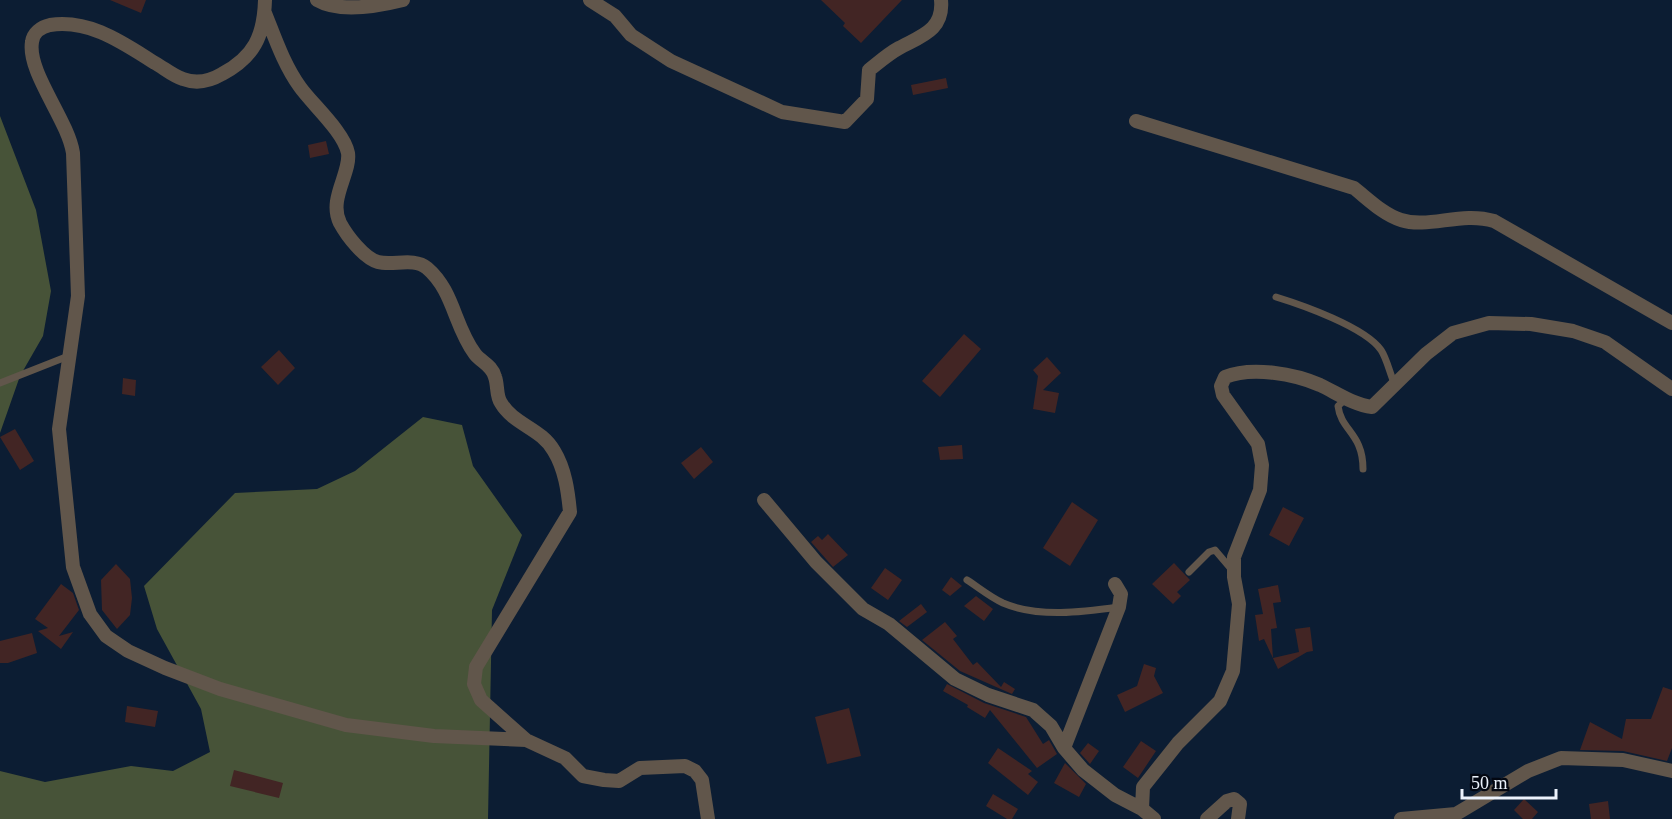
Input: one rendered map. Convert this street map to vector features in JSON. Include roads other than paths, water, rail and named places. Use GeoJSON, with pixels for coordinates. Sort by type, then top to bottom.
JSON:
{"type":"FeatureCollection","features":[{"type":"Feature","properties":{"kind":"street"},"geometry":{"type":"LineString","coordinates":[[317,0],[327,6],[386,5],[403,0]]}},
{"type":"Feature","properties":{"kind":"street"},"geometry":{"type":"LineString","coordinates":[[590,0],[615,16],[631,35],[671,61],[782,112],[845,122],[867,99],[869,70],[898,49],[932,31],[940,15],[941,0]]}},
{"type":"Feature","properties":{"kind":"street"},"geometry":{"type":"LineString","coordinates":[[265,6],[260,34],[245,59],[217,77],[200,82],[182,79],[98,30],[66,24],[46,26],[36,32],[31,48],[38,71],[71,140],[73,153],[78,296],[59,429],[73,567],[90,614],[106,636],[146,659],[220,689],[346,725],[434,736],[526,740]]}},
{"type":"Feature","properties":{"kind":"street"},"geometry":{"type":"LineString","coordinates":[[265,6],[299,85],[341,139],[348,153],[336,212],[340,223],[350,238],[376,262],[423,265],[433,274],[447,292],[460,327],[476,356],[487,362],[495,376],[500,402],[514,418],[539,431],[555,451],[568,487],[570,512],[476,667],[474,684],[481,700],[526,740],[565,758],[583,776],[619,781],[640,768],[658,765],[686,766],[695,771],[702,780],[708,819]]}},
{"type":"Feature","properties":{"kind":"street"},"geometry":{"type":"LineString","coordinates":[[1136,121],[1354,188],[1374,205],[1401,220],[1466,216],[1494,221],[1672,323]]}},
{"type":"Feature","properties":{"kind":"street"},"geometry":{"type":"LineString","coordinates":[[1142,809],[1143,787],[1178,743],[1212,712],[1226,693],[1233,671],[1239,604],[1233,571],[1234,557],[1260,490],[1262,465],[1258,444],[1223,395],[1221,386],[1225,377],[1235,373],[1252,373],[1297,377],[1372,406],[1426,354],[1453,333],[1489,323],[1531,324],[1573,331],[1605,342],[1672,389]]}},
{"type":"Feature","properties":{"kind":"street"},"geometry":{"type":"LineString","coordinates":[[764,500],[816,562],[863,609],[902,634],[942,671],[955,679],[988,695],[1034,710],[1051,726],[1064,748],[1097,783],[1142,809],[1154,819]]}},
{"type":"Feature","properties":{"kind":"street"},"geometry":{"type":"LineString","coordinates":[[1064,748],[1119,607],[1121,594],[1115,584]]}},
{"type":"Feature","properties":{"kind":"street"},"geometry":{"type":"LineString","coordinates":[[1401,819],[1461,811],[1528,771],[1561,758],[1623,760],[1672,771]]}},
{"type":"Feature","properties":{"kind":"street"},"geometry":{"type":"LineString","coordinates":[[1207,819],[1227,801],[1234,799],[1240,804],[1238,819]]}},
{"type":"Feature","properties":{"kind":"lane"},"geometry":{"type":"LineString","coordinates":[[1276,297],[1320,312],[1367,338],[1380,349],[1395,385]]}},
{"type":"Feature","properties":{"kind":"lane"},"geometry":{"type":"LineString","coordinates":[[0,383],[71,355]]}},
{"type":"Feature","properties":{"kind":"lane"},"geometry":{"type":"LineString","coordinates":[[1347,398],[1338,406],[1339,413],[1363,451],[1363,469]]}},
{"type":"Feature","properties":{"kind":"lane"},"geometry":{"type":"LineString","coordinates":[[1189,572],[1209,552],[1215,550],[1233,571]]}},
{"type":"Feature","properties":{"kind":"lane"},"geometry":{"type":"LineString","coordinates":[[967,580],[1003,603],[1041,612],[1083,612],[1119,607]]}}]}
